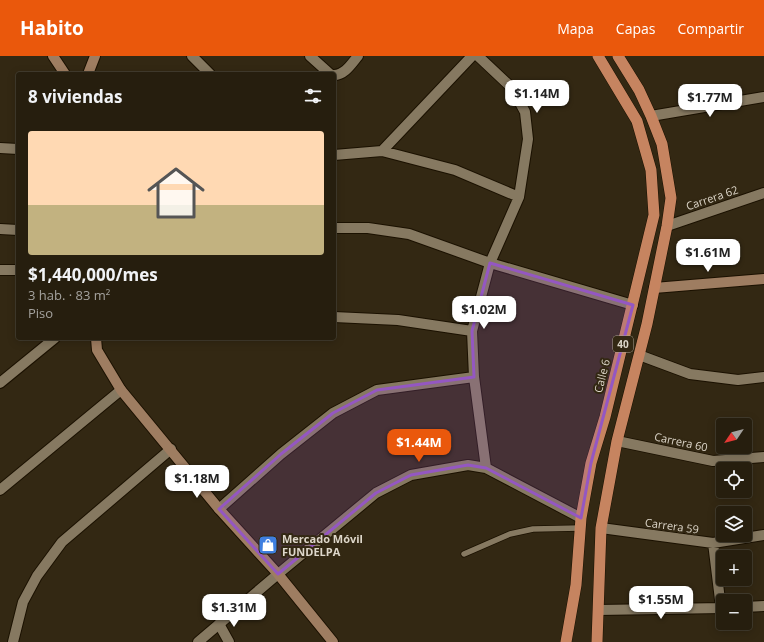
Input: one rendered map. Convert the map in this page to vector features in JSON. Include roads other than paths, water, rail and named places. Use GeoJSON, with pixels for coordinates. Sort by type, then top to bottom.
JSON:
{"type":"FeatureCollection","features":[{"type":"Feature","properties":{"kind":"highway","name":"Calle 6"},"geometry":{"type":"LineString","coordinates":[[566,642],[576,585],[581,523],[592,463],[605,417],[654,215],[651,170],[637,121],[598,56]]}},
{"type":"Feature","properties":{"kind":"highway","name":"40"},"geometry":{"type":"LineString","coordinates":[[597,642],[601,528],[617,441],[639,356],[667,226],[671,198],[662,144],[652,116],[618,56]]}},
{"type":"Feature","properties":{"kind":"main road"},"geometry":{"type":"LineString","coordinates":[[53,56],[64,72]]}},
{"type":"Feature","properties":{"kind":"main road"},"geometry":{"type":"LineString","coordinates":[[89,72],[95,56]]}},
{"type":"Feature","properties":{"kind":"main road"},"geometry":{"type":"LineString","coordinates":[[654,288],[764,280]]}},
{"type":"Feature","properties":{"kind":"main road"},"geometry":{"type":"LineString","coordinates":[[96,340],[97,350],[120,390],[171,449],[219,509],[278,574],[333,642]]}},
{"type":"Feature","properties":{"kind":"street"},"geometry":{"type":"LineString","coordinates":[[192,56],[208,72]]}},
{"type":"Feature","properties":{"kind":"street"},"geometry":{"type":"LineString","coordinates":[[310,56],[328,72]]}},
{"type":"Feature","properties":{"kind":"street"},"geometry":{"type":"LineString","coordinates":[[336,75],[339,75],[348,69],[358,56]]}},
{"type":"Feature","properties":{"kind":"street"},"geometry":{"type":"LineString","coordinates":[[382,151],[472,56]]}},
{"type":"Feature","properties":{"kind":"street"},"geometry":{"type":"LineString","coordinates":[[478,56],[512,88],[525,112],[528,139],[519,197],[490,263],[472,331],[474,377],[486,468]]}},
{"type":"Feature","properties":{"kind":"street"},"geometry":{"type":"LineString","coordinates":[[652,116],[764,97]]}},
{"type":"Feature","properties":{"kind":"street"},"geometry":{"type":"LineString","coordinates":[[0,148],[16,149]]}},
{"type":"Feature","properties":{"kind":"street"},"geometry":{"type":"LineString","coordinates":[[336,155],[382,151],[455,170],[519,197]]}},
{"type":"Feature","properties":{"kind":"street","name":"Carrera 62"},"geometry":{"type":"LineString","coordinates":[[667,226],[764,193]]}},
{"type":"Feature","properties":{"kind":"street"},"geometry":{"type":"LineString","coordinates":[[336,228],[368,228],[409,234],[490,263],[633,304]]}},
{"type":"Feature","properties":{"kind":"street"},"geometry":{"type":"LineString","coordinates":[[0,229],[16,230]]}},
{"type":"Feature","properties":{"kind":"street"},"geometry":{"type":"LineString","coordinates":[[2,272],[16,270]]}},
{"type":"Feature","properties":{"kind":"street"},"geometry":{"type":"LineString","coordinates":[[336,317],[398,320],[472,331]]}},
{"type":"Feature","properties":{"kind":"street"},"geometry":{"type":"LineString","coordinates":[[0,384],[53,340]]}},
{"type":"Feature","properties":{"kind":"street"},"geometry":{"type":"LineString","coordinates":[[639,356],[690,374],[738,380],[764,377]]}},
{"type":"Feature","properties":{"kind":"street"},"geometry":{"type":"LineString","coordinates":[[219,509],[280,454],[333,413],[377,390],[474,377]]}},
{"type":"Feature","properties":{"kind":"street"},"geometry":{"type":"LineString","coordinates":[[0,490],[120,390]]}},
{"type":"Feature","properties":{"kind":"street","name":"Carrera 60"},"geometry":{"type":"LineString","coordinates":[[617,441],[713,461],[764,457]]}},
{"type":"Feature","properties":{"kind":"street"},"geometry":{"type":"LineString","coordinates":[[13,642],[24,602],[37,576],[62,542],[171,449]]}},
{"type":"Feature","properties":{"kind":"street"},"geometry":{"type":"LineString","coordinates":[[198,642],[376,493],[411,475],[468,465],[486,468],[581,523]]}},
{"type":"Feature","properties":{"kind":"street","name":"Carrera 59"},"geometry":{"type":"LineString","coordinates":[[601,528],[713,543],[764,535]]}},
{"type":"Feature","properties":{"kind":"street"},"geometry":{"type":"LineString","coordinates":[[713,543],[720,594]]}},
{"type":"Feature","properties":{"kind":"street"},"geometry":{"type":"LineString","coordinates":[[752,607],[764,606]]}},
{"type":"Feature","properties":{"kind":"street"},"geometry":{"type":"LineString","coordinates":[[598,610],[716,608]]}},
{"type":"Feature","properties":{"kind":"street"},"geometry":{"type":"LineString","coordinates":[[219,624],[229,642]]}},
{"type":"Feature","properties":{"kind":"lane"},"geometry":{"type":"LineString","coordinates":[[464,554],[510,534],[533,529],[581,523]]}},
{"type":"Feature","properties":{"kind":"place","name":"Mercado Móvil FUNDELPA"},"geometry":{"type":"Point","coordinates":[268,545]}}]}
